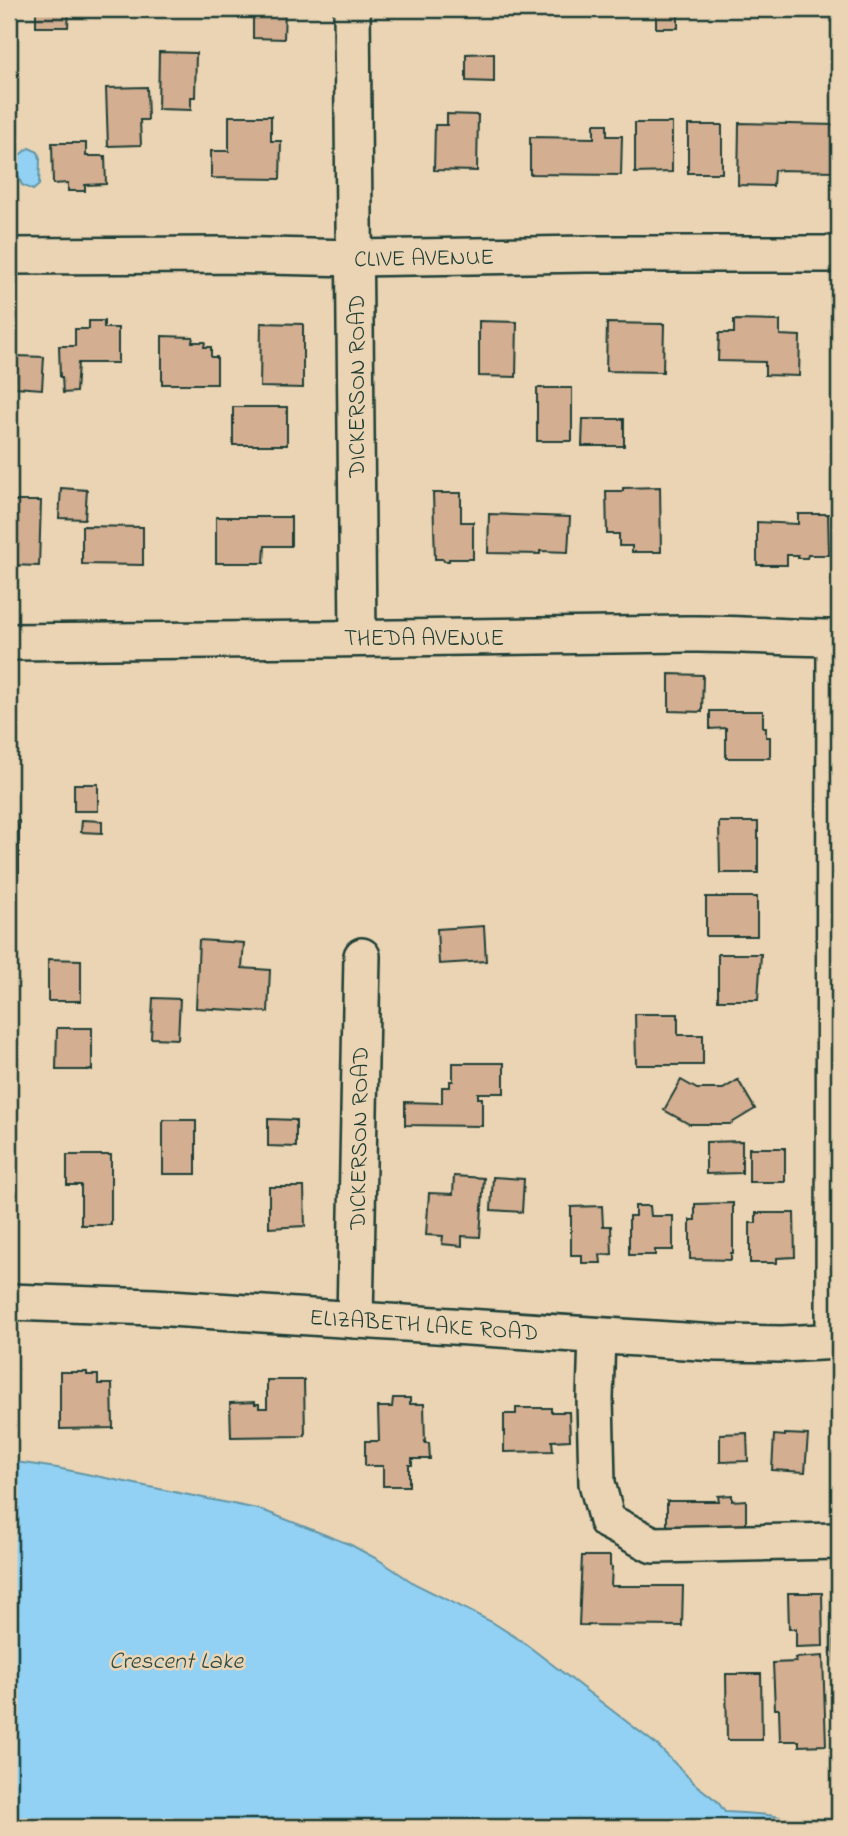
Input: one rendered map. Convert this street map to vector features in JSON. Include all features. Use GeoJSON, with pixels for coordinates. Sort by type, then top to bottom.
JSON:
{"type":"FeatureCollection","features":[{"type":"Feature","properties":{"kind":"street","name":"DICKERSON ROAD"},"geometry":{"type":"LineString","coordinates":[[352,9],[358,637]]}},
{"type":"Feature","properties":{"kind":"street","name":"CLIVE AVENUE"},"geometry":{"type":"LineString","coordinates":[[9,256],[220,255],[355,258],[839,254]]}},
{"type":"Feature","properties":{"kind":"street","name":"THEDA AVENUE"},"geometry":{"type":"LineString","coordinates":[[9,642],[688,634],[837,638]]}},
{"type":"Feature","properties":{"kind":"street"},"geometry":{"type":"LineString","coordinates":[[836,1342],[837,638]]}},
{"type":"Feature","properties":{"kind":"street","name":"DICKERSON ROAD"},"geometry":{"type":"LineString","coordinates":[[355,1320],[362,957]]}},
{"type":"Feature","properties":{"kind":"street","name":"ELIZABETH LAKE ROAD"},"geometry":{"type":"LineString","coordinates":[[9,1302],[154,1307],[749,1344],[836,1342]]}},
{"type":"Feature","properties":{"kind":"street"},"geometry":{"type":"LineString","coordinates":[[597,1336],[597,1483],[607,1521],[653,1545],[839,1541]]}},
{"type":"Feature","properties":{"kind":"water"},"geometry":{"type":"Polygon","coordinates":[[[29,148],[38,152],[40,159],[39,185],[33,190],[22,185],[16,172],[18,156],[29,148]]]}},
{"type":"Feature","properties":{"kind":"water","name":"Crescent Lake"},"geometry":{"type":"Polygon","coordinates":[[[9,1461],[57,1468],[262,1510],[351,1545],[415,1584],[492,1622],[523,1642],[657,1745],[695,1784],[717,1801],[725,1812],[790,1819],[806,1827],[9,1827],[9,1461]]]}},
{"type":"Feature","properties":{"kind":"building"},"geometry":{"type":"Polygon","coordinates":[[[36,9],[69,9],[68,27],[36,27],[36,9]]]}},
{"type":"Feature","properties":{"kind":"building"},"geometry":{"type":"Polygon","coordinates":[[[253,9],[285,9],[284,39],[253,38],[253,9]]]}},
{"type":"Feature","properties":{"kind":"building"},"geometry":{"type":"Polygon","coordinates":[[[656,9],[678,9],[678,28],[656,28],[656,9]]]}},
{"type":"Feature","properties":{"kind":"building"},"geometry":{"type":"Polygon","coordinates":[[[159,52],[196,53],[195,97],[191,97],[191,110],[158,109],[159,52]]]}},
{"type":"Feature","properties":{"kind":"building"},"geometry":{"type":"Polygon","coordinates":[[[494,53],[494,82],[466,81],[466,54],[494,53]]]}},
{"type":"Feature","properties":{"kind":"building"},"geometry":{"type":"Polygon","coordinates":[[[147,87],[148,120],[140,120],[141,145],[108,146],[106,88],[147,87]]]}},
{"type":"Feature","properties":{"kind":"building"},"geometry":{"type":"Polygon","coordinates":[[[447,114],[478,115],[477,171],[434,170],[435,125],[447,125],[447,114]]]}},
{"type":"Feature","properties":{"kind":"building"},"geometry":{"type":"Polygon","coordinates":[[[229,116],[271,116],[271,141],[281,141],[280,179],[211,178],[211,151],[229,151],[229,116]]]}},
{"type":"Feature","properties":{"kind":"building"},"geometry":{"type":"Polygon","coordinates":[[[635,123],[672,123],[672,172],[635,173],[635,123]]]}},
{"type":"Feature","properties":{"kind":"building"},"geometry":{"type":"Polygon","coordinates":[[[739,123],[836,125],[836,171],[774,170],[773,186],[738,185],[739,123]]]}},
{"type":"Feature","properties":{"kind":"building"},"geometry":{"type":"Polygon","coordinates":[[[594,124],[607,124],[607,136],[622,136],[621,175],[530,174],[530,137],[594,138],[594,124]]]}},
{"type":"Feature","properties":{"kind":"building"},"geometry":{"type":"Polygon","coordinates":[[[688,125],[722,125],[722,173],[688,173],[688,125]]]}},
{"type":"Feature","properties":{"kind":"building"},"geometry":{"type":"Polygon","coordinates":[[[52,143],[86,143],[86,156],[105,156],[106,184],[85,185],[85,191],[68,191],[68,183],[53,184],[52,143]]]}},
{"type":"Feature","properties":{"kind":"building"},"geometry":{"type":"Polygon","coordinates":[[[734,320],[780,321],[780,335],[800,336],[799,376],[765,375],[765,362],[718,361],[719,333],[734,333],[734,320]]]}},
{"type":"Feature","properties":{"kind":"building"},"geometry":{"type":"Polygon","coordinates":[[[89,321],[104,321],[104,328],[118,328],[118,363],[78,363],[76,392],[63,393],[59,346],[75,346],[75,329],[89,329],[89,321]]]}},
{"type":"Feature","properties":{"kind":"building"},"geometry":{"type":"Polygon","coordinates":[[[479,321],[517,322],[516,377],[479,376],[479,321]]]}},
{"type":"Feature","properties":{"kind":"building"},"geometry":{"type":"Polygon","coordinates":[[[261,323],[303,324],[303,388],[260,387],[261,323]]]}},
{"type":"Feature","properties":{"kind":"building"},"geometry":{"type":"Polygon","coordinates":[[[607,323],[664,324],[663,372],[606,371],[607,323]]]}},
{"type":"Feature","properties":{"kind":"building"},"geometry":{"type":"Polygon","coordinates":[[[162,336],[193,337],[192,342],[205,342],[204,347],[211,347],[211,357],[217,357],[217,384],[162,384],[162,336]]]}},
{"type":"Feature","properties":{"kind":"building"},"geometry":{"type":"Polygon","coordinates":[[[17,356],[44,357],[42,389],[15,387],[17,356]]]}},
{"type":"Feature","properties":{"kind":"building"},"geometry":{"type":"Polygon","coordinates":[[[537,388],[572,388],[572,441],[537,441],[537,388]]]}},
{"type":"Feature","properties":{"kind":"building"},"geometry":{"type":"Polygon","coordinates":[[[233,407],[287,407],[287,445],[233,445],[233,407]]]}},
{"type":"Feature","properties":{"kind":"building"},"geometry":{"type":"Polygon","coordinates":[[[583,419],[624,419],[624,446],[582,446],[583,419]]]}},
{"type":"Feature","properties":{"kind":"building"},"geometry":{"type":"Polygon","coordinates":[[[660,487],[661,552],[632,552],[632,546],[619,546],[619,534],[607,534],[606,491],[660,487]]]}},
{"type":"Feature","properties":{"kind":"building"},"geometry":{"type":"Polygon","coordinates":[[[61,488],[87,490],[85,519],[59,518],[61,488]]]}},
{"type":"Feature","properties":{"kind":"building"},"geometry":{"type":"Polygon","coordinates":[[[433,493],[461,493],[461,522],[473,522],[473,559],[435,559],[433,493]]]}},
{"type":"Feature","properties":{"kind":"building"},"geometry":{"type":"Polygon","coordinates":[[[9,501],[41,501],[39,566],[9,565],[9,501]]]}},
{"type":"Feature","properties":{"kind":"building"},"geometry":{"type":"Polygon","coordinates":[[[489,514],[570,517],[568,552],[488,553],[489,514]]]}},
{"type":"Feature","properties":{"kind":"building"},"geometry":{"type":"Polygon","coordinates":[[[798,514],[828,514],[829,555],[798,558],[798,555],[787,555],[787,565],[757,565],[757,522],[798,524],[798,514]]]}},
{"type":"Feature","properties":{"kind":"building"},"geometry":{"type":"Polygon","coordinates":[[[216,517],[291,517],[291,546],[265,546],[264,563],[216,563],[216,517]]]}},
{"type":"Feature","properties":{"kind":"building"},"geometry":{"type":"Polygon","coordinates":[[[82,526],[143,527],[143,565],[82,564],[82,526]]]}},
{"type":"Feature","properties":{"kind":"building"},"geometry":{"type":"Polygon","coordinates":[[[669,674],[703,675],[702,712],[669,711],[669,674]]]}},
{"type":"Feature","properties":{"kind":"building"},"geometry":{"type":"Polygon","coordinates":[[[710,711],[763,711],[763,727],[766,727],[766,737],[770,737],[770,758],[726,758],[726,728],[710,729],[710,711]]]}},
{"type":"Feature","properties":{"kind":"building"},"geometry":{"type":"Polygon","coordinates":[[[74,784],[98,784],[98,811],[74,811],[74,784]]]}},
{"type":"Feature","properties":{"kind":"building"},"geometry":{"type":"Polygon","coordinates":[[[82,820],[102,821],[102,833],[81,832],[82,820]]]}},
{"type":"Feature","properties":{"kind":"building"},"geometry":{"type":"Polygon","coordinates":[[[9,821],[19,821],[19,872],[9,872],[9,821]]]}},
{"type":"Feature","properties":{"kind":"building"},"geometry":{"type":"Polygon","coordinates":[[[719,822],[758,822],[758,873],[720,873],[719,822]]]}},
{"type":"Feature","properties":{"kind":"building"},"geometry":{"type":"Polygon","coordinates":[[[706,897],[757,897],[757,936],[706,936],[706,897]]]}},
{"type":"Feature","properties":{"kind":"building"},"geometry":{"type":"Polygon","coordinates":[[[484,926],[486,961],[439,964],[437,929],[484,926]]]}},
{"type":"Feature","properties":{"kind":"building"},"geometry":{"type":"Polygon","coordinates":[[[199,940],[244,943],[242,968],[270,970],[268,1012],[196,1008],[199,940]]]}},
{"type":"Feature","properties":{"kind":"building"},"geometry":{"type":"Polygon","coordinates":[[[718,954],[761,954],[758,1000],[718,1000],[718,954]]]}},
{"type":"Feature","properties":{"kind":"building"},"geometry":{"type":"Polygon","coordinates":[[[48,959],[81,960],[81,1001],[48,1001],[48,959]]]}},
{"type":"Feature","properties":{"kind":"building"},"geometry":{"type":"Polygon","coordinates":[[[153,998],[180,999],[178,1039],[151,1038],[153,998]]]}},
{"type":"Feature","properties":{"kind":"building"},"geometry":{"type":"Polygon","coordinates":[[[635,1014],[678,1014],[678,1035],[703,1035],[703,1065],[636,1065],[635,1014]]]}},
{"type":"Feature","properties":{"kind":"building"},"geometry":{"type":"Polygon","coordinates":[[[57,1028],[92,1028],[92,1070],[56,1070],[57,1028]]]}},
{"type":"Feature","properties":{"kind":"building"},"geometry":{"type":"Polygon","coordinates":[[[453,1063],[504,1063],[504,1093],[478,1093],[478,1098],[482,1098],[482,1126],[405,1125],[405,1102],[442,1103],[442,1087],[450,1087],[450,1081],[453,1081],[453,1063]]]}},
{"type":"Feature","properties":{"kind":"building"},"geometry":{"type":"Polygon","coordinates":[[[681,1080],[697,1089],[723,1089],[738,1080],[755,1109],[730,1124],[689,1124],[664,1110],[681,1080]]]}},
{"type":"Feature","properties":{"kind":"building"},"geometry":{"type":"Polygon","coordinates":[[[268,1119],[296,1120],[296,1147],[268,1146],[268,1119]]]}},
{"type":"Feature","properties":{"kind":"building"},"geometry":{"type":"Polygon","coordinates":[[[163,1120],[196,1120],[196,1174],[163,1174],[163,1120]]]}},
{"type":"Feature","properties":{"kind":"building"},"geometry":{"type":"Polygon","coordinates":[[[742,1141],[742,1173],[706,1174],[706,1142],[742,1141]]]}},
{"type":"Feature","properties":{"kind":"building"},"geometry":{"type":"Polygon","coordinates":[[[749,1148],[785,1148],[785,1182],[749,1182],[749,1148]]]}},
{"type":"Feature","properties":{"kind":"building"},"geometry":{"type":"Polygon","coordinates":[[[67,1155],[111,1155],[111,1225],[81,1225],[81,1185],[67,1185],[67,1155]]]}},
{"type":"Feature","properties":{"kind":"building"},"geometry":{"type":"Polygon","coordinates":[[[454,1176],[484,1178],[480,1237],[462,1236],[462,1246],[442,1244],[443,1236],[426,1235],[429,1193],[453,1194],[454,1176]]]}},
{"type":"Feature","properties":{"kind":"building"},"geometry":{"type":"Polygon","coordinates":[[[493,1177],[524,1179],[522,1212],[491,1210],[493,1177]]]}},
{"type":"Feature","properties":{"kind":"building"},"geometry":{"type":"Polygon","coordinates":[[[10,1178],[11,1220],[9,1220],[10,1178]]]}},
{"type":"Feature","properties":{"kind":"building"},"geometry":{"type":"Polygon","coordinates":[[[269,1187],[304,1187],[305,1226],[269,1228],[269,1187]]]}},
{"type":"Feature","properties":{"kind":"building"},"geometry":{"type":"Polygon","coordinates":[[[733,1203],[731,1260],[690,1259],[690,1220],[695,1220],[695,1204],[733,1203]]]}},
{"type":"Feature","properties":{"kind":"building"},"geometry":{"type":"Polygon","coordinates":[[[602,1206],[603,1226],[611,1226],[612,1254],[600,1255],[601,1263],[582,1263],[582,1255],[571,1255],[571,1207],[602,1206]]]}},
{"type":"Feature","properties":{"kind":"building"},"geometry":{"type":"Polygon","coordinates":[[[635,1206],[650,1206],[651,1216],[673,1216],[673,1250],[655,1250],[655,1255],[629,1255],[629,1216],[635,1216],[635,1206]]]}},
{"type":"Feature","properties":{"kind":"building"},"geometry":{"type":"Polygon","coordinates":[[[756,1213],[794,1213],[795,1257],[777,1258],[777,1263],[750,1263],[750,1223],[756,1223],[756,1213]]]}},
{"type":"Feature","properties":{"kind":"building"},"geometry":{"type":"Polygon","coordinates":[[[60,1372],[87,1372],[87,1375],[98,1375],[98,1384],[112,1384],[113,1428],[60,1429],[60,1372]]]}},
{"type":"Feature","properties":{"kind":"building"},"geometry":{"type":"Polygon","coordinates":[[[267,1380],[304,1380],[305,1436],[231,1437],[230,1403],[255,1402],[259,1404],[259,1408],[267,1408],[267,1380]]]}},
{"type":"Feature","properties":{"kind":"building"},"geometry":{"type":"Polygon","coordinates":[[[393,1398],[410,1398],[410,1404],[424,1404],[425,1443],[429,1443],[430,1459],[412,1459],[412,1465],[409,1465],[409,1486],[383,1486],[383,1466],[365,1466],[365,1441],[379,1441],[378,1407],[392,1407],[393,1398]]]}},
{"type":"Feature","properties":{"kind":"building"},"geometry":{"type":"Polygon","coordinates":[[[516,1408],[551,1408],[551,1412],[569,1412],[570,1440],[552,1441],[553,1451],[504,1452],[504,1414],[516,1414],[516,1408]]]}},
{"type":"Feature","properties":{"kind":"building"},"geometry":{"type":"Polygon","coordinates":[[[747,1433],[748,1461],[720,1462],[720,1434],[747,1433]]]}},
{"type":"Feature","properties":{"kind":"building"},"geometry":{"type":"Polygon","coordinates":[[[774,1435],[808,1435],[805,1472],[772,1470],[774,1435]]]}},
{"type":"Feature","properties":{"kind":"building"},"geometry":{"type":"Polygon","coordinates":[[[839,1490],[839,1524],[838,1524],[839,1490]]]}},
{"type":"Feature","properties":{"kind":"building"},"geometry":{"type":"Polygon","coordinates":[[[732,1495],[732,1501],[746,1500],[746,1525],[732,1526],[732,1529],[680,1529],[681,1526],[667,1526],[667,1501],[719,1501],[718,1496],[732,1495]]]}},
{"type":"Feature","properties":{"kind":"building"},"geometry":{"type":"Polygon","coordinates":[[[582,1556],[610,1556],[611,1586],[683,1586],[682,1626],[579,1625],[582,1556]]]}},
{"type":"Feature","properties":{"kind":"building"},"geometry":{"type":"Polygon","coordinates":[[[788,1593],[822,1593],[823,1646],[796,1647],[796,1629],[789,1629],[788,1593]]]}},
{"type":"Feature","properties":{"kind":"building"},"geometry":{"type":"Polygon","coordinates":[[[834,1640],[839,1640],[839,1662],[835,1662],[834,1640]]]}},
{"type":"Feature","properties":{"kind":"building"},"geometry":{"type":"Polygon","coordinates":[[[823,1656],[826,1745],[799,1746],[799,1741],[780,1741],[779,1709],[775,1709],[773,1663],[796,1662],[795,1658],[823,1656]]]}},
{"type":"Feature","properties":{"kind":"building"},"geometry":{"type":"Polygon","coordinates":[[[726,1674],[761,1674],[762,1740],[727,1740],[726,1674]]]}}]}
